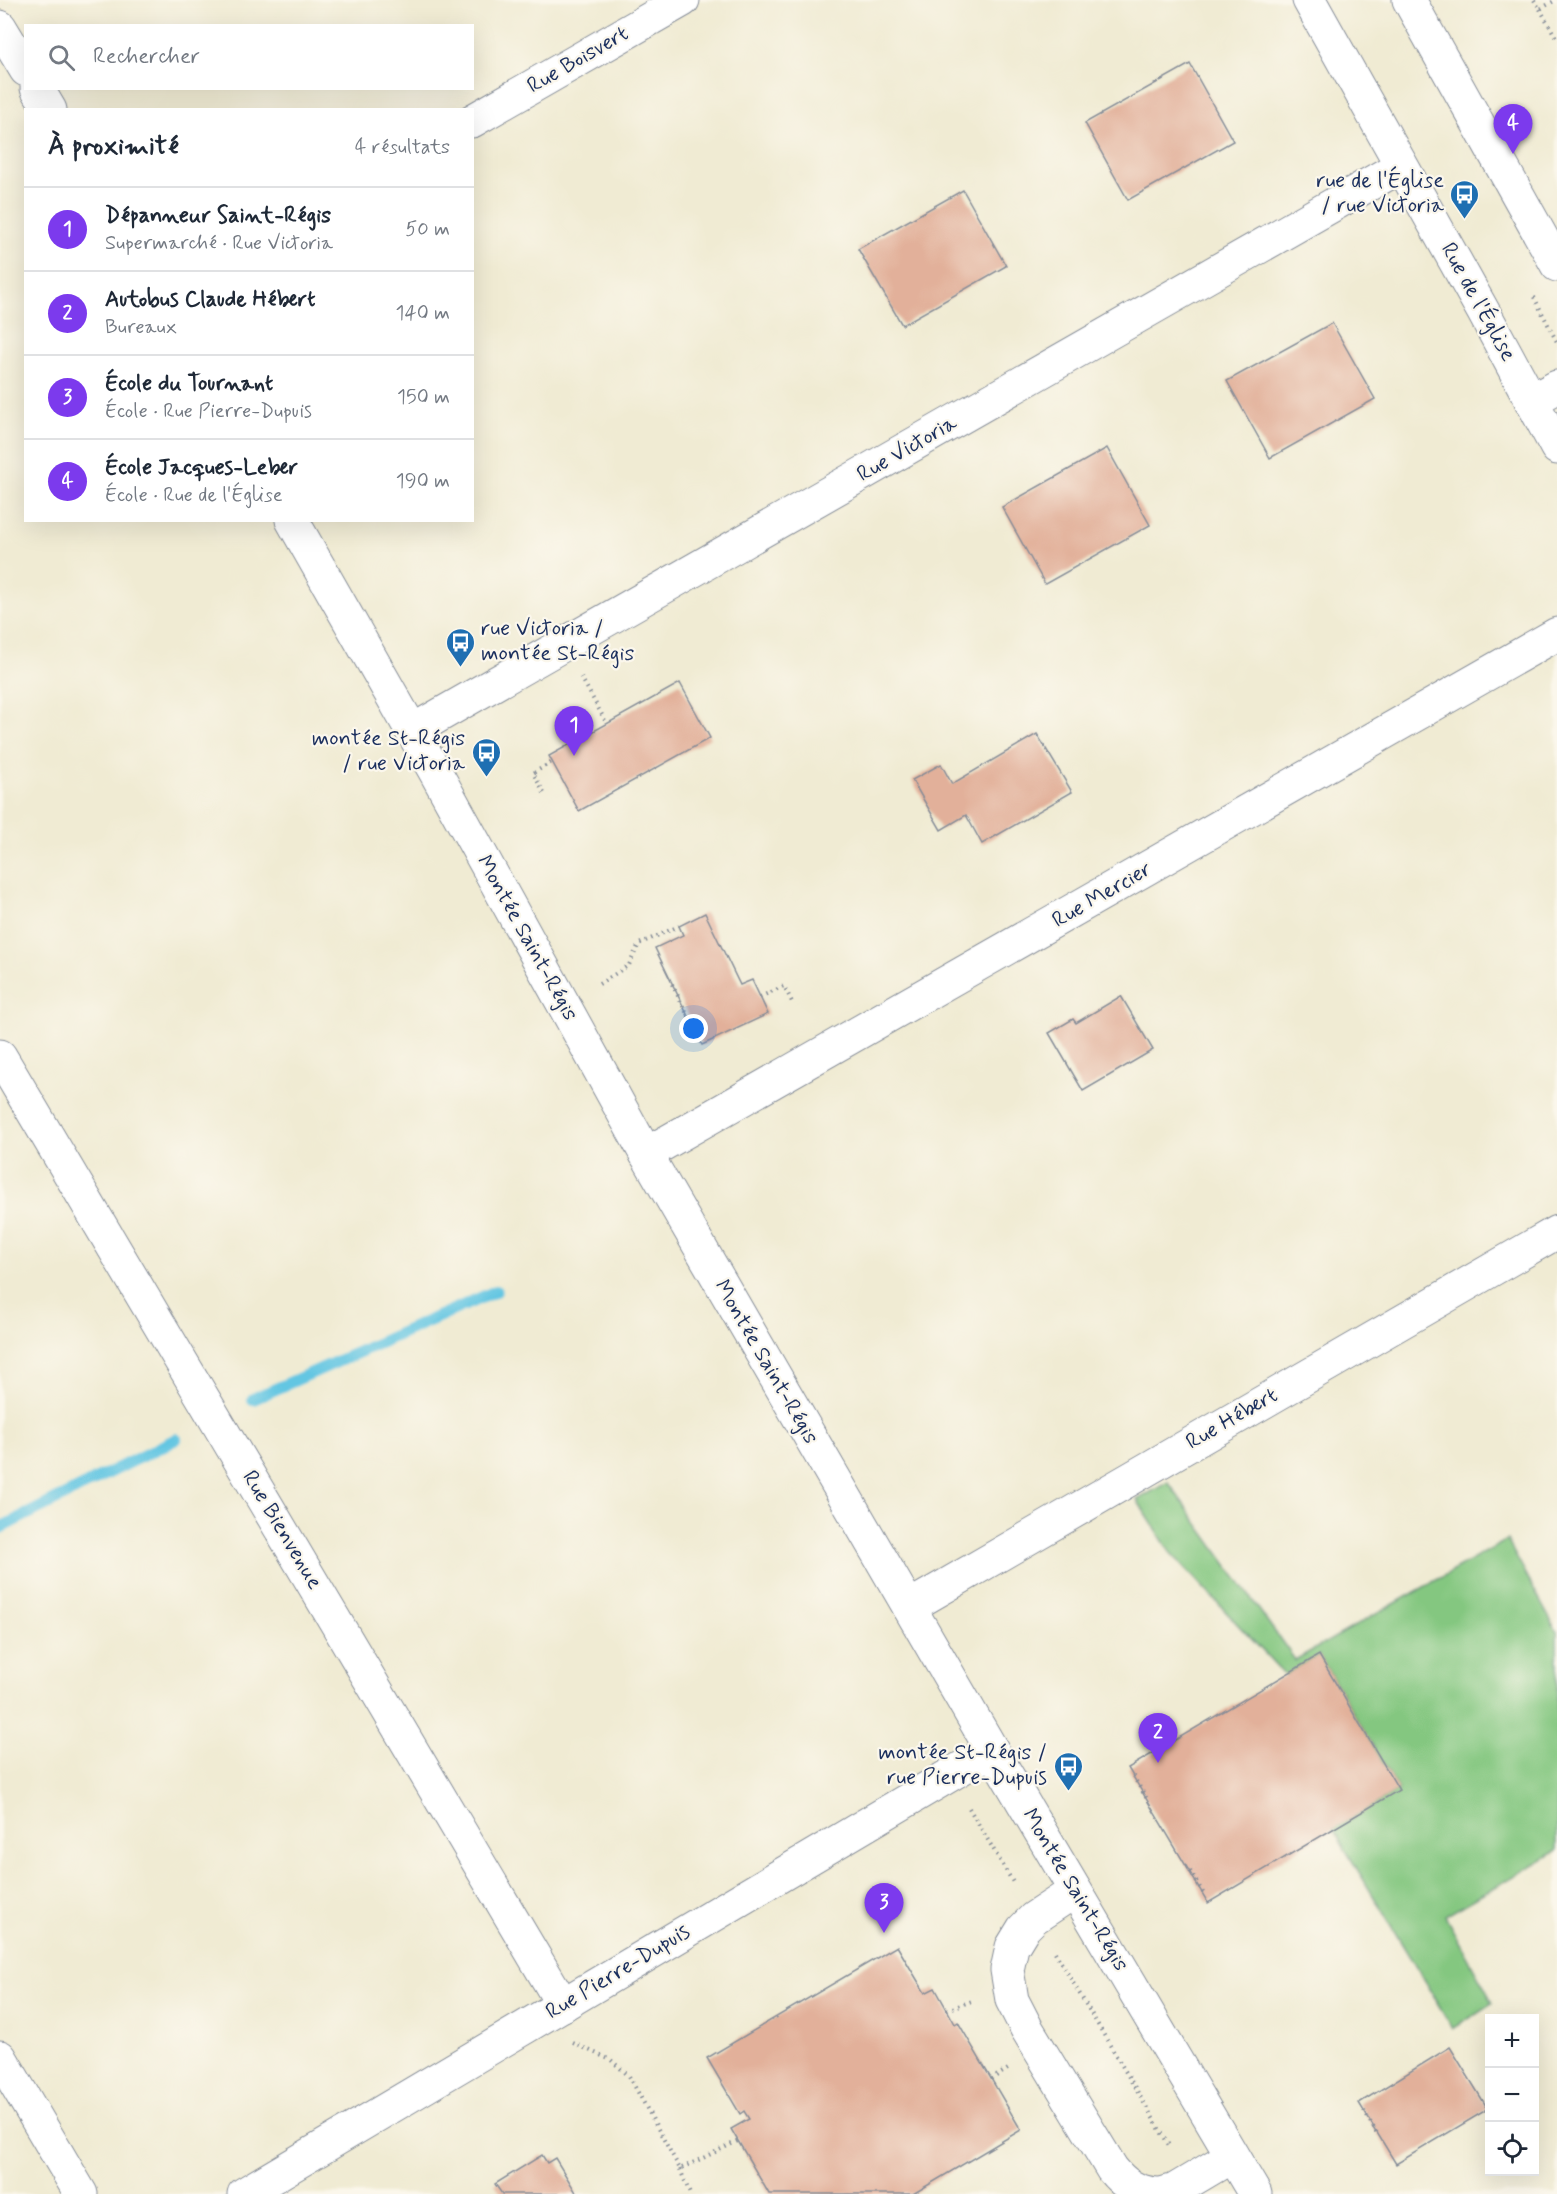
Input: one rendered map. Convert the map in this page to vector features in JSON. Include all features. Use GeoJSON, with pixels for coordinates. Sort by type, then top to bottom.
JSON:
{"type":"FeatureCollection","features":[{"type":"Feature","properties":{"kind":"street","name":"Rue Boisvert"},"geometry":{"type":"LineString","coordinates":[[474,120],[683,0]]}},
{"type":"Feature","properties":{"kind":"street","name":"Rue de l'Église"},"geometry":{"type":"LineString","coordinates":[[1309,0],[1483,310],[1544,394],[1557,448]]}},
{"type":"Feature","properties":{"kind":"street"},"geometry":{"type":"LineString","coordinates":[[1410,0],[1557,266]]}},
{"type":"Feature","properties":{"kind":"street"},"geometry":{"type":"LineString","coordinates":[[0,27],[24,67]]}},
{"type":"Feature","properties":{"kind":"street"},"geometry":{"type":"LineString","coordinates":[[38,90],[49,108]]}},
{"type":"Feature","properties":{"kind":"street","name":"Rue Victoria"},"geometry":{"type":"LineString","coordinates":[[411,731],[1401,166]]}},
{"type":"Feature","properties":{"kind":"street","name":"Montée Saint-Régis"},"geometry":{"type":"LineString","coordinates":[[293,522],[646,1154],[992,1750],[1255,2194]]}},
{"type":"Feature","properties":{"kind":"street","name":"Rue Mercier"},"geometry":{"type":"LineString","coordinates":[[646,1154],[1557,634]]}},
{"type":"Feature","properties":{"kind":"street","name":"Rue Bienvenue"},"geometry":{"type":"LineString","coordinates":[[0,1056],[563,2005]]}},
{"type":"Feature","properties":{"kind":"street","name":"Rue Hébert"},"geometry":{"type":"LineString","coordinates":[[909,1607],[1557,1232]]}},
{"type":"Feature","properties":{"kind":"street","name":"Rue Pierre-Dupuis"},"geometry":{"type":"LineString","coordinates":[[244,2194],[992,1750]]}},
{"type":"Feature","properties":{"kind":"street"},"geometry":{"type":"LineString","coordinates":[[1075,1891],[1034,1918],[1023,1929],[1012,1947],[1007,1970],[1012,2000],[1031,2036],[1112,2169],[1123,2182],[1153,2194],[1175,2190],[1232,2156]]}},
{"type":"Feature","properties":{"kind":"street"},"geometry":{"type":"LineString","coordinates":[[0,2057],[81,2194]]}},
{"type":"Feature","properties":{"kind":"path"},"geometry":{"type":"LineString","coordinates":[[1534,0],[1557,39]]}},
{"type":"Feature","properties":{"kind":"path"},"geometry":{"type":"LineString","coordinates":[[1540,9],[1556,0]]}},
{"type":"Feature","properties":{"kind":"path"},"geometry":{"type":"LineString","coordinates":[[1542,312],[1557,342]]}},
{"type":"Feature","properties":{"kind":"path"},"geometry":{"type":"LineString","coordinates":[[580,675],[607,724]]}},
{"type":"Feature","properties":{"kind":"path"},"geometry":{"type":"LineString","coordinates":[[544,793],[533,773],[552,762]]}},
{"type":"Feature","properties":{"kind":"path"},"geometry":{"type":"LineString","coordinates":[[598,984],[629,965],[639,944],[679,926]]}},
{"type":"Feature","properties":{"kind":"path"},"geometry":{"type":"LineString","coordinates":[[672,984],[695,1030]]}},
{"type":"Feature","properties":{"kind":"path"},"geometry":{"type":"LineString","coordinates":[[760,997],[784,986],[792,1002]]}},
{"type":"Feature","properties":{"kind":"path"},"geometry":{"type":"LineString","coordinates":[[1133,1776],[1147,1799]]}},
{"type":"Feature","properties":{"kind":"path"},"geometry":{"type":"LineString","coordinates":[[977,1821],[1017,1889]]}},
{"type":"Feature","properties":{"kind":"path"},"geometry":{"type":"LineString","coordinates":[[1190,1871],[1204,1896]]}},
{"type":"Feature","properties":{"kind":"path"},"geometry":{"type":"LineString","coordinates":[[1050,1942],[1172,2150]]}},
{"type":"Feature","properties":{"kind":"path"},"geometry":{"type":"LineString","coordinates":[[947,2010],[982,1997]]}},
{"type":"Feature","properties":{"kind":"path"},"geometry":{"type":"LineString","coordinates":[[567,2042],[611,2060],[629,2076],[680,2169],[690,2194]]}},
{"type":"Feature","properties":{"kind":"path"},"geometry":{"type":"LineString","coordinates":[[1364,2111],[1379,2137]]}},
{"type":"Feature","properties":{"kind":"path"},"geometry":{"type":"LineString","coordinates":[[680,2169],[738,2140]]}},
{"type":"Feature","properties":{"kind":"green space"},"geometry":{"type":"Polygon","coordinates":[[[1168,1482],[1295,1660],[1507,1540],[1557,1632],[1557,1851],[1445,1916],[1493,2003],[1453,2029],[1333,1829],[1399,1790],[1319,1655],[1285,1675],[1170,1552],[1137,1500],[1168,1482]]]}},
{"type":"Feature","properties":{"kind":"building"},"geometry":{"type":"Polygon","coordinates":[[[1190,64],[1233,141],[1128,200],[1085,123],[1190,64]]]}},
{"type":"Feature","properties":{"kind":"building"},"geometry":{"type":"Polygon","coordinates":[[[963,190],[1006,266],[902,325],[858,249],[963,190]]]}},
{"type":"Feature","properties":{"kind":"building"},"geometry":{"type":"Polygon","coordinates":[[[1332,323],[1375,399],[1270,458],[1227,381],[1332,323]]]}},
{"type":"Feature","properties":{"kind":"building"},"geometry":{"type":"Polygon","coordinates":[[[1107,448],[1150,525],[1045,584],[1002,507],[1107,448]]]}},
{"type":"Feature","properties":{"kind":"building"},"geometry":{"type":"Polygon","coordinates":[[[680,683],[710,738],[579,811],[549,756],[680,683]]]}},
{"type":"Feature","properties":{"kind":"building"},"geometry":{"type":"Polygon","coordinates":[[[1037,734],[1072,792],[982,844],[966,815],[941,830],[912,780],[941,764],[952,784],[1037,734]]]}},
{"type":"Feature","properties":{"kind":"building"},"geometry":{"type":"Polygon","coordinates":[[[705,913],[740,985],[752,980],[768,1014],[702,1045],[655,948],[683,935],[679,926],[705,913]]]}},
{"type":"Feature","properties":{"kind":"building"},"geometry":{"type":"Polygon","coordinates":[[[1121,996],[1153,1050],[1083,1091],[1049,1033],[1073,1019],[1076,1023],[1121,996]]]}},
{"type":"Feature","properties":{"kind":"building"},"geometry":{"type":"Polygon","coordinates":[[[1319,1655],[1399,1790],[1208,1903],[1128,1768],[1319,1655]]]}},
{"type":"Feature","properties":{"kind":"building"},"geometry":{"type":"Polygon","coordinates":[[[897,1946],[925,1993],[935,1988],[955,2024],[958,2022],[1021,2130],[913,2194],[769,2194],[731,2129],[749,2119],[744,2111],[740,2114],[707,2058],[897,1946]]]}},
{"type":"Feature","properties":{"kind":"building"},"geometry":{"type":"Polygon","coordinates":[[[1450,2047],[1485,2104],[1485,2111],[1396,2164],[1359,2103],[1450,2047]]]}},
{"type":"Feature","properties":{"kind":"building"},"geometry":{"type":"Polygon","coordinates":[[[542,2155],[547,2163],[555,2158],[577,2194],[502,2194],[495,2184],[542,2155]]]}},
{"type":"Feature","properties":{"kind":"waterway"},"geometry":{"type":"LineString","coordinates":[[253,1399],[496,1291]]}},
{"type":"Feature","properties":{"kind":"waterway"},"geometry":{"type":"LineString","coordinates":[[0,1528],[176,1439]]}},
{"type":"Feature","properties":{"kind":"place","name":"École Jacques-Leber"},"geometry":{"type":"Point","coordinates":[1513,154]}},
{"type":"Feature","properties":{"kind":"place","name":"rue de l'Église / rue Victoria"},"geometry":{"type":"Point","coordinates":[1465,220]}},
{"type":"Feature","properties":{"kind":"place","name":"rue Victoria / montée St-Régis"},"geometry":{"type":"Point","coordinates":[460,668]}},
{"type":"Feature","properties":{"kind":"place","name":"Dépanneur Saint-Régis"},"geometry":{"type":"Point","coordinates":[574,756]}},
{"type":"Feature","properties":{"kind":"place","name":"montée St-Régis / rue Victoria"},"geometry":{"type":"Point","coordinates":[486,778]}},
{"type":"Feature","properties":{"kind":"place","name":"Autobus Claude Hébert"},"geometry":{"type":"Point","coordinates":[1158,1763]}},
{"type":"Feature","properties":{"kind":"place","name":"montée St-Régis / rue Pierre-Dupuis"},"geometry":{"type":"Point","coordinates":[1068,1792]}},
{"type":"Feature","properties":{"kind":"place","name":"École du Tournant"},"geometry":{"type":"Point","coordinates":[884,1933]}}]}
